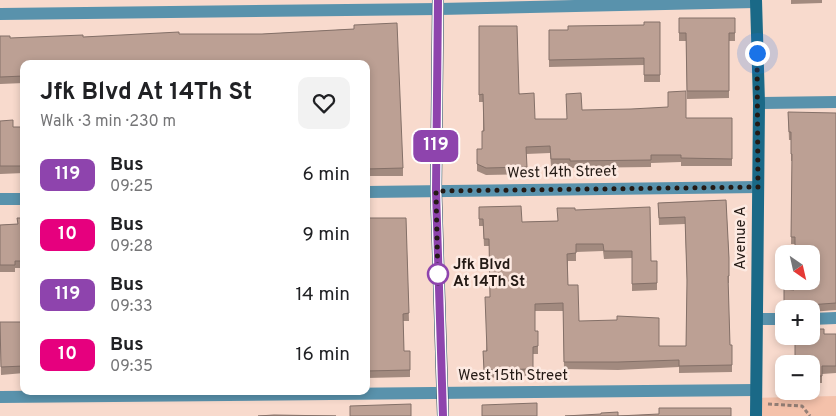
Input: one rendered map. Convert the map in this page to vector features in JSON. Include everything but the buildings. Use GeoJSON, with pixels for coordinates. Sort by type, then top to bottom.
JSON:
{"type":"FeatureCollection","features":[{"type":"Feature","properties":{"kind":"main road"},"geometry":{"type":"LineString","coordinates":[[438,4],[436,191],[443,416]]}},
{"type":"Feature","properties":{"kind":"street"},"geometry":{"type":"LineString","coordinates":[[0,14],[438,4],[756,1]]}},
{"type":"Feature","properties":{"kind":"street","name":"Avenue A"},"geometry":{"type":"LineString","coordinates":[[756,1],[759,103],[756,403]]}},
{"type":"Feature","properties":{"kind":"street"},"geometry":{"type":"LineString","coordinates":[[759,103],[836,102]]}},
{"type":"Feature","properties":{"kind":"street","name":"West 14th Street"},"geometry":{"type":"LineString","coordinates":[[370,192],[758,187]]}},
{"type":"Feature","properties":{"kind":"street"},"geometry":{"type":"LineString","coordinates":[[0,200],[20,199]]}},
{"type":"Feature","properties":{"kind":"street"},"geometry":{"type":"LineString","coordinates":[[820,319],[836,318]]}},
{"type":"Feature","properties":{"kind":"street"},"geometry":{"type":"LineString","coordinates":[[757,319],[775,319]]}},
{"type":"Feature","properties":{"kind":"street","name":"West 15th Street"},"geometry":{"type":"LineString","coordinates":[[370,394],[442,393],[756,403]]}},
{"type":"Feature","properties":{"kind":"street","name":"West 15th Street"},"geometry":{"type":"LineString","coordinates":[[0,397],[221,395]]}},
{"type":"Feature","properties":{"kind":"path"},"geometry":{"type":"LineString","coordinates":[[756,403],[802,406],[810,416]]}},
{"type":"Feature","properties":{"kind":"shaded area"},"geometry":{"type":"Polygon","coordinates":[[[820,396],[836,396],[836,416],[754,416],[754,398],[820,400],[820,396]]]}},
{"type":"Feature","properties":{"kind":"bus line","name":"119"},"geometry":{"type":"LineString","coordinates":[[438,0],[436,191],[443,416]]}},
{"type":"Feature","properties":{"kind":"place","name":"Jfk Blvd At 14Th St"},"geometry":{"type":"Point","coordinates":[438,274]}},
{"type":"Feature","properties":{"kind":"route"},"geometry":{"type":"LineString","coordinates":[[438,274],[438,283],[436,191],[758,187],[759,103],[757,53]]}}]}
